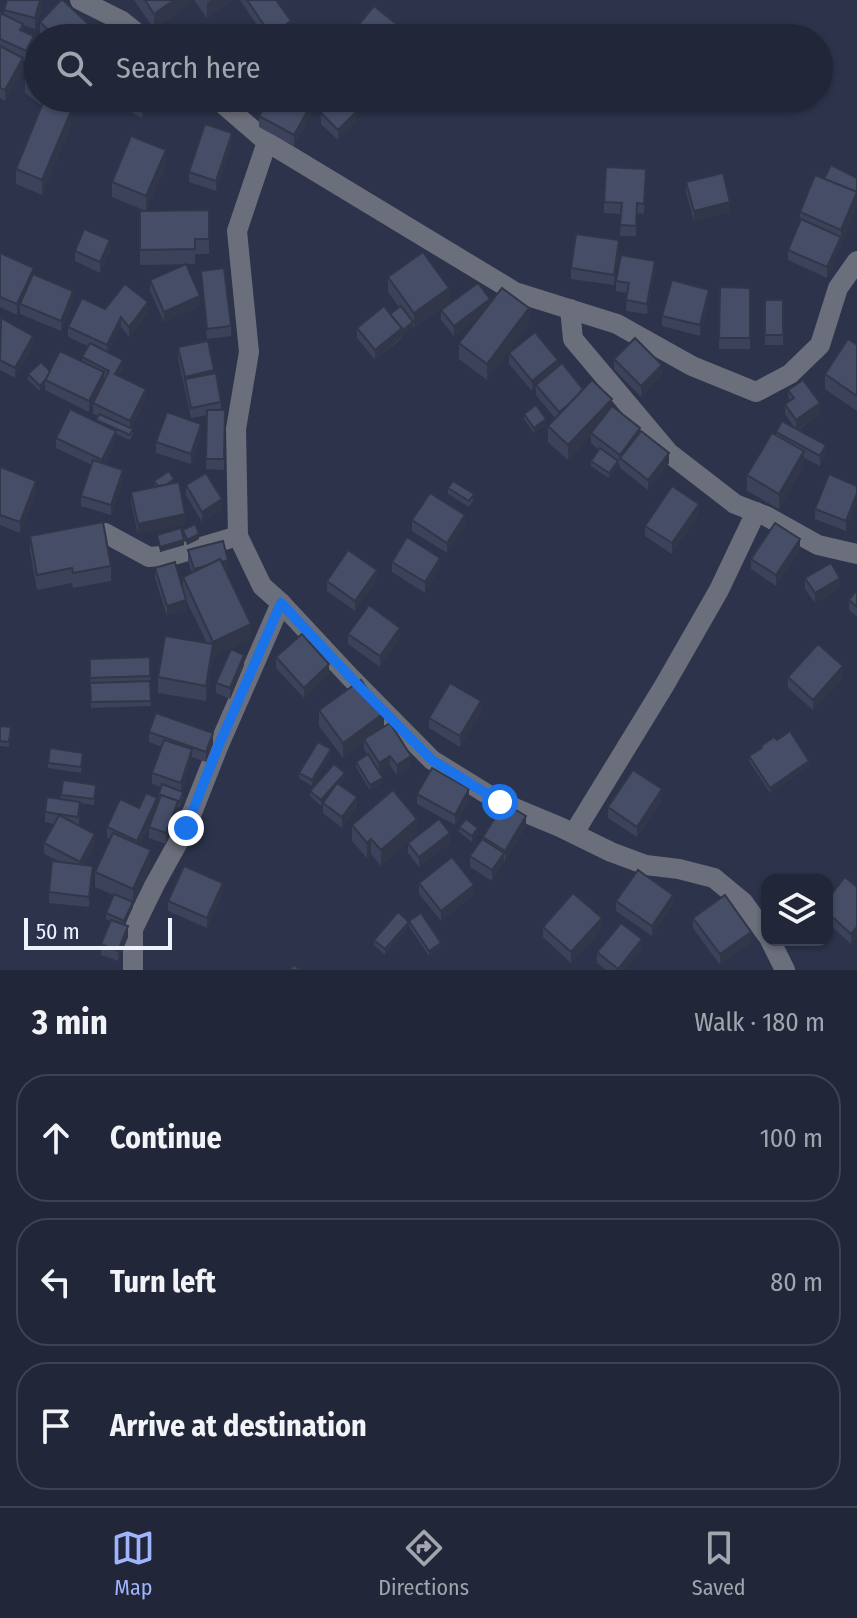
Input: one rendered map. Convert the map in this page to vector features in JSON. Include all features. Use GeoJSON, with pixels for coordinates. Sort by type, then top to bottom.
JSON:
{"type":"FeatureCollection","features":[{"type":"Feature","properties":{"kind":"street"},"geometry":{"type":"LineString","coordinates":[[80,0],[126,24]]}},
{"type":"Feature","properties":{"kind":"street"},"geometry":{"type":"LineString","coordinates":[[232,112],[267,142],[515,292],[617,324],[692,366],[756,392],[790,374],[820,345],[838,288],[857,261]]}},
{"type":"Feature","properties":{"kind":"street"},"geometry":{"type":"LineString","coordinates":[[267,142],[237,231],[249,352],[236,429],[238,536],[262,586],[432,760],[500,802],[611,852],[646,865],[714,878],[743,902],[761,928]]}},
{"type":"Feature","properties":{"kind":"street"},"geometry":{"type":"LineString","coordinates":[[570,309],[573,339],[669,453],[735,504],[818,545],[857,554]]}},
{"type":"Feature","properties":{"kind":"street"},"geometry":{"type":"LineString","coordinates":[[574,833],[711,604],[756,512]]}},
{"type":"Feature","properties":{"kind":"street"},"geometry":{"type":"LineString","coordinates":[[59,538],[105,533],[149,557],[174,555],[238,536]]}},
{"type":"Feature","properties":{"kind":"street"},"geometry":{"type":"LineString","coordinates":[[133,970],[133,929],[186,828],[281,603]]}},
{"type":"Feature","properties":{"kind":"street"},"geometry":{"type":"LineString","coordinates":[[772,946],[785,970]]}},
{"type":"Feature","properties":{"kind":"building"},"geometry":{"type":"Polygon","coordinates":[[[7,0],[40,0],[35,18],[4,10],[7,0]]]}},
{"type":"Feature","properties":{"kind":"building"},"geometry":{"type":"Polygon","coordinates":[[[63,0],[88,24],[42,24],[40,22],[63,0]]]}},
{"type":"Feature","properties":{"kind":"building"},"geometry":{"type":"Polygon","coordinates":[[[145,0],[174,0],[154,14],[145,0]]]}},
{"type":"Feature","properties":{"kind":"building"},"geometry":{"type":"Polygon","coordinates":[[[247,0],[276,0],[291,21],[287,24],[263,24],[247,0]]]}},
{"type":"Feature","properties":{"kind":"building"},"geometry":{"type":"Polygon","coordinates":[[[374,6],[396,24],[359,24],[374,6]]]}},
{"type":"Feature","properties":{"kind":"building"},"geometry":{"type":"Polygon","coordinates":[[[0,13],[23,24],[20,30],[24,32],[24,50],[0,39],[0,13]]]}},
{"type":"Feature","properties":{"kind":"building"},"geometry":{"type":"Polygon","coordinates":[[[0,46],[23,58],[5,90],[0,88],[0,46]]]}},
{"type":"Feature","properties":{"kind":"building"},"geometry":{"type":"Polygon","coordinates":[[[39,112],[71,112],[42,180],[16,169],[39,112]]]}},
{"type":"Feature","properties":{"kind":"building"},"geometry":{"type":"Polygon","coordinates":[[[261,112],[307,112],[294,135],[259,116],[261,112]]]}},
{"type":"Feature","properties":{"kind":"building"},"geometry":{"type":"Polygon","coordinates":[[[322,112],[356,112],[338,130],[322,112]]]}},
{"type":"Feature","properties":{"kind":"building"},"geometry":{"type":"Polygon","coordinates":[[[205,124],[232,133],[216,181],[189,172],[205,124]]]}},
{"type":"Feature","properties":{"kind":"building"},"geometry":{"type":"Polygon","coordinates":[[[131,136],[166,150],[146,196],[112,182],[131,136]]]}},
{"type":"Feature","properties":{"kind":"building"},"geometry":{"type":"Polygon","coordinates":[[[831,165],[857,178],[857,192],[824,179],[831,165]]]}},
{"type":"Feature","properties":{"kind":"building"},"geometry":{"type":"Polygon","coordinates":[[[606,167],[646,169],[644,204],[637,203],[636,226],[620,225],[622,203],[604,202],[606,167]]]}},
{"type":"Feature","properties":{"kind":"building"},"geometry":{"type":"Polygon","coordinates":[[[723,173],[730,202],[694,211],[686,182],[723,173]]]}},
{"type":"Feature","properties":{"kind":"building"},"geometry":{"type":"Polygon","coordinates":[[[815,175],[857,192],[841,230],[800,212],[815,175]]]}},
{"type":"Feature","properties":{"kind":"building"},"geometry":{"type":"Polygon","coordinates":[[[209,210],[209,239],[195,239],[195,249],[140,250],[140,211],[209,210]]]}},
{"type":"Feature","properties":{"kind":"building"},"geometry":{"type":"Polygon","coordinates":[[[801,219],[841,237],[827,267],[788,250],[801,219]]]}},
{"type":"Feature","properties":{"kind":"building"},"geometry":{"type":"Polygon","coordinates":[[[84,229],[110,240],[100,262],[75,251],[84,229]]]}},
{"type":"Feature","properties":{"kind":"building"},"geometry":{"type":"Polygon","coordinates":[[[576,234],[619,240],[614,275],[571,268],[576,234]]]}},
{"type":"Feature","properties":{"kind":"building"},"geometry":{"type":"Polygon","coordinates":[[[423,252],[449,288],[414,313],[388,277],[423,252]]]}},
{"type":"Feature","properties":{"kind":"building"},"geometry":{"type":"Polygon","coordinates":[[[0,253],[34,268],[17,304],[0,297],[0,253]]]}},
{"type":"Feature","properties":{"kind":"building"},"geometry":{"type":"Polygon","coordinates":[[[621,255],[655,261],[647,304],[626,300],[629,283],[616,281],[621,255]]]}},
{"type":"Feature","properties":{"kind":"building"},"geometry":{"type":"Polygon","coordinates":[[[186,264],[200,296],[164,312],[150,280],[186,264]]]}},
{"type":"Feature","properties":{"kind":"building"},"geometry":{"type":"Polygon","coordinates":[[[224,268],[231,326],[207,329],[201,271],[224,268]]]}},
{"type":"Feature","properties":{"kind":"building"},"geometry":{"type":"Polygon","coordinates":[[[33,274],[73,291],[61,321],[20,304],[33,274]]]}},
{"type":"Feature","properties":{"kind":"building"},"geometry":{"type":"Polygon","coordinates":[[[672,280],[709,290],[700,325],[662,316],[672,280]]]}},
{"type":"Feature","properties":{"kind":"building"},"geometry":{"type":"Polygon","coordinates":[[[478,283],[490,299],[454,326],[441,310],[478,283]]]}},
{"type":"Feature","properties":{"kind":"building"},"geometry":{"type":"Polygon","coordinates":[[[125,284],[148,302],[129,327],[121,317],[107,345],[68,327],[82,298],[105,309],[125,284]]]}},
{"type":"Feature","properties":{"kind":"building"},"geometry":{"type":"Polygon","coordinates":[[[720,287],[750,288],[750,338],[719,338],[720,287]]]}},
{"type":"Feature","properties":{"kind":"building"},"geometry":{"type":"Polygon","coordinates":[[[502,288],[529,308],[487,364],[459,343],[502,288]]]}},
{"type":"Feature","properties":{"kind":"building"},"geometry":{"type":"Polygon","coordinates":[[[765,300],[783,300],[783,335],[765,335],[765,300]]]}},
{"type":"Feature","properties":{"kind":"building"},"geometry":{"type":"Polygon","coordinates":[[[384,306],[402,328],[375,350],[357,328],[384,306]]]}},
{"type":"Feature","properties":{"kind":"building"},"geometry":{"type":"Polygon","coordinates":[[[401,306],[413,322],[402,331],[390,314],[401,306]]]}},
{"type":"Feature","properties":{"kind":"building"},"geometry":{"type":"Polygon","coordinates":[[[1,318],[33,336],[15,368],[0,360],[1,318]]]}},
{"type":"Feature","properties":{"kind":"building"},"geometry":{"type":"Polygon","coordinates":[[[535,332],[558,360],[532,381],[509,353],[535,332]]]}},
{"type":"Feature","properties":{"kind":"building"},"geometry":{"type":"Polygon","coordinates":[[[635,338],[662,365],[641,386],[614,359],[635,338]]]}},
{"type":"Feature","properties":{"kind":"building"},"geometry":{"type":"Polygon","coordinates":[[[848,339],[857,345],[857,396],[825,374],[848,339]]]}},
{"type":"Feature","properties":{"kind":"building"},"geometry":{"type":"Polygon","coordinates":[[[208,341],[214,370],[185,377],[178,347],[208,341]]]}},
{"type":"Feature","properties":{"kind":"building"},"geometry":{"type":"Polygon","coordinates":[[[90,343],[123,360],[115,374],[146,389],[130,421],[93,403],[109,371],[82,357],[90,343]]]}},
{"type":"Feature","properties":{"kind":"building"},"geometry":{"type":"Polygon","coordinates":[[[60,351],[104,372],[89,401],[45,380],[60,351]]]}},
{"type":"Feature","properties":{"kind":"building"},"geometry":{"type":"Polygon","coordinates":[[[41,362],[50,371],[40,386],[28,374],[41,362]]]}},
{"type":"Feature","properties":{"kind":"building"},"geometry":{"type":"Polygon","coordinates":[[[562,363],[583,389],[559,412],[536,385],[562,363]]]}},
{"type":"Feature","properties":{"kind":"building"},"geometry":{"type":"Polygon","coordinates":[[[216,373],[221,402],[191,408],[185,379],[216,373]]]}},
{"type":"Feature","properties":{"kind":"building"},"geometry":{"type":"Polygon","coordinates":[[[592,380],[612,399],[568,445],[548,426],[592,380]]]}},
{"type":"Feature","properties":{"kind":"building"},"geometry":{"type":"Polygon","coordinates":[[[803,380],[820,403],[796,420],[785,404],[794,398],[788,390],[803,380]]]}},
{"type":"Feature","properties":{"kind":"building"},"geometry":{"type":"Polygon","coordinates":[[[536,405],[546,419],[534,428],[524,414],[536,405]]]}},
{"type":"Feature","properties":{"kind":"building"},"geometry":{"type":"Polygon","coordinates":[[[612,406],[640,428],[620,455],[591,433],[612,406]]]}},
{"type":"Feature","properties":{"kind":"building"},"geometry":{"type":"Polygon","coordinates":[[[70,409],[116,431],[102,460],[56,438],[70,409]]]}},
{"type":"Feature","properties":{"kind":"building"},"geometry":{"type":"Polygon","coordinates":[[[207,410],[225,410],[224,459],[206,459],[207,410]]]}},
{"type":"Feature","properties":{"kind":"building"},"geometry":{"type":"Polygon","coordinates":[[[167,412],[201,424],[191,454],[156,442],[167,412]]]}},
{"type":"Feature","properties":{"kind":"building"},"geometry":{"type":"Polygon","coordinates":[[[99,414],[133,429],[130,435],[96,420],[99,414]]]}},
{"type":"Feature","properties":{"kind":"building"},"geometry":{"type":"Polygon","coordinates":[[[782,421],[826,445],[820,456],[776,432],[782,421]]]}},
{"type":"Feature","properties":{"kind":"building"},"geometry":{"type":"Polygon","coordinates":[[[641,431],[669,453],[648,480],[620,458],[641,431]]]}},
{"type":"Feature","properties":{"kind":"building"},"geometry":{"type":"Polygon","coordinates":[[[772,433],[804,451],[779,494],[747,475],[772,433]]]}},
{"type":"Feature","properties":{"kind":"building"},"geometry":{"type":"Polygon","coordinates":[[[600,448],[618,461],[609,473],[591,461],[600,448]]]}},
{"type":"Feature","properties":{"kind":"building"},"geometry":{"type":"Polygon","coordinates":[[[93,460],[123,470],[111,505],[81,496],[93,460]]]}},
{"type":"Feature","properties":{"kind":"building"},"geometry":{"type":"Polygon","coordinates":[[[1,467],[36,481],[20,522],[0,515],[1,467]]]}},
{"type":"Feature","properties":{"kind":"building"},"geometry":{"type":"Polygon","coordinates":[[[169,471],[174,479],[158,486],[154,481],[169,471]]]}},
{"type":"Feature","properties":{"kind":"building"},"geometry":{"type":"Polygon","coordinates":[[[206,473],[222,499],[202,512],[186,485],[206,473]]]}},
{"type":"Feature","properties":{"kind":"building"},"geometry":{"type":"Polygon","coordinates":[[[829,474],[857,486],[846,521],[815,509],[829,474]]]}},
{"type":"Feature","properties":{"kind":"building"},"geometry":{"type":"Polygon","coordinates":[[[453,481],[474,494],[469,501],[448,488],[453,481]]]}},
{"type":"Feature","properties":{"kind":"building"},"geometry":{"type":"Polygon","coordinates":[[[179,482],[185,514],[138,524],[131,492],[179,482]]]}},
{"type":"Feature","properties":{"kind":"building"},"geometry":{"type":"Polygon","coordinates":[[[672,486],[699,504],[672,543],[645,526],[672,486]]]}},
{"type":"Feature","properties":{"kind":"building"},"geometry":{"type":"Polygon","coordinates":[[[430,493],[465,515],[447,543],[412,520],[430,493]]]}},
{"type":"Feature","properties":{"kind":"building"},"geometry":{"type":"Polygon","coordinates":[[[103,522],[111,566],[73,573],[72,568],[37,575],[30,536],[103,522]]]}},
{"type":"Feature","properties":{"kind":"building"},"geometry":{"type":"Polygon","coordinates":[[[775,523],[800,539],[776,575],[751,559],[775,523]]]}},
{"type":"Feature","properties":{"kind":"building"},"geometry":{"type":"Polygon","coordinates":[[[195,524],[199,534],[187,540],[183,530],[195,524]]]}},
{"type":"Feature","properties":{"kind":"building"},"geometry":{"type":"Polygon","coordinates":[[[181,528],[184,540],[160,547],[157,535],[181,528]]]}},
{"type":"Feature","properties":{"kind":"building"},"geometry":{"type":"Polygon","coordinates":[[[407,537],[440,558],[425,582],[392,562],[407,537]]]}},
{"type":"Feature","properties":{"kind":"building"},"geometry":{"type":"Polygon","coordinates":[[[223,541],[228,560],[221,562],[220,559],[194,569],[188,550],[223,541]]]}},
{"type":"Feature","properties":{"kind":"building"},"geometry":{"type":"Polygon","coordinates":[[[348,550],[377,570],[355,601],[327,581],[348,550]]]}},
{"type":"Feature","properties":{"kind":"building"},"geometry":{"type":"Polygon","coordinates":[[[220,559],[251,624],[213,642],[183,577],[220,559]]]}},
{"type":"Feature","properties":{"kind":"building"},"geometry":{"type":"Polygon","coordinates":[[[175,562],[186,600],[167,606],[155,568],[175,562]]]}},
{"type":"Feature","properties":{"kind":"building"},"geometry":{"type":"Polygon","coordinates":[[[831,563],[840,578],[815,593],[805,578],[831,563]]]}},
{"type":"Feature","properties":{"kind":"building"},"geometry":{"type":"Polygon","coordinates":[[[857,590],[857,607],[849,600],[857,590]]]}},
{"type":"Feature","properties":{"kind":"building"},"geometry":{"type":"Polygon","coordinates":[[[369,605],[400,628],[380,656],[348,634],[369,605]]]}},
{"type":"Feature","properties":{"kind":"building"},"geometry":{"type":"Polygon","coordinates":[[[302,634],[329,664],[304,688],[276,657],[302,634]]]}},
{"type":"Feature","properties":{"kind":"building"},"geometry":{"type":"Polygon","coordinates":[[[165,636],[213,644],[206,686],[158,677],[165,636]]]}},
{"type":"Feature","properties":{"kind":"building"},"geometry":{"type":"Polygon","coordinates":[[[818,644],[843,666],[813,700],[788,677],[818,644]]]}},
{"type":"Feature","properties":{"kind":"building"},"geometry":{"type":"Polygon","coordinates":[[[231,649],[244,655],[230,688],[216,683],[231,649]]]}},
{"type":"Feature","properties":{"kind":"building"},"geometry":{"type":"Polygon","coordinates":[[[150,657],[150,676],[90,678],[90,659],[150,657]]]}},
{"type":"Feature","properties":{"kind":"building"},"geometry":{"type":"Polygon","coordinates":[[[361,680],[384,713],[343,743],[319,710],[361,680]]]}},
{"type":"Feature","properties":{"kind":"building"},"geometry":{"type":"Polygon","coordinates":[[[150,681],[151,701],[91,702],[90,683],[150,681]]]}},
{"type":"Feature","properties":{"kind":"building"},"geometry":{"type":"Polygon","coordinates":[[[450,683],[481,701],[460,736],[429,718],[450,683]]]}},
{"type":"Feature","properties":{"kind":"building"},"geometry":{"type":"Polygon","coordinates":[[[156,713],[213,733],[206,752],[149,732],[156,713]]]}},
{"type":"Feature","properties":{"kind":"building"},"geometry":{"type":"Polygon","coordinates":[[[390,723],[411,756],[397,765],[390,756],[379,763],[364,739],[390,723]]]}},
{"type":"Feature","properties":{"kind":"building"},"geometry":{"type":"Polygon","coordinates":[[[0,726],[11,727],[9,742],[0,741],[0,726]]]}},
{"type":"Feature","properties":{"kind":"building"},"geometry":{"type":"Polygon","coordinates":[[[790,731],[809,761],[770,788],[749,756],[774,737],[777,740],[790,731]]]}},
{"type":"Feature","properties":{"kind":"building"},"geometry":{"type":"Polygon","coordinates":[[[164,740],[192,749],[181,783],[152,773],[164,740]]]}},
{"type":"Feature","properties":{"kind":"building"},"geometry":{"type":"Polygon","coordinates":[[[318,742],[331,749],[312,780],[299,773],[318,742]]]}},
{"type":"Feature","properties":{"kind":"building"},"geometry":{"type":"Polygon","coordinates":[[[50,748],[83,753],[81,767],[48,763],[50,748]]]}},
{"type":"Feature","properties":{"kind":"building"},"geometry":{"type":"Polygon","coordinates":[[[368,754],[383,778],[370,785],[356,762],[368,754]]]}},
{"type":"Feature","properties":{"kind":"building"},"geometry":{"type":"Polygon","coordinates":[[[334,764],[345,773],[321,800],[310,791],[334,764]]]}},
{"type":"Feature","properties":{"kind":"building"},"geometry":{"type":"Polygon","coordinates":[[[432,768],[469,789],[455,815],[417,794],[432,768]]]}},
{"type":"Feature","properties":{"kind":"building"},"geometry":{"type":"Polygon","coordinates":[[[633,770],[662,789],[637,827],[608,807],[633,770]]]}},
{"type":"Feature","properties":{"kind":"building"},"geometry":{"type":"Polygon","coordinates":[[[63,780],[96,785],[94,799],[61,795],[63,780]]]}},
{"type":"Feature","properties":{"kind":"building"},"geometry":{"type":"Polygon","coordinates":[[[337,783],[357,797],[342,817],[323,803],[337,783]]]}},
{"type":"Feature","properties":{"kind":"building"},"geometry":{"type":"Polygon","coordinates":[[[162,784],[183,792],[179,803],[158,796],[162,784]]]}},
{"type":"Feature","properties":{"kind":"building"},"geometry":{"type":"Polygon","coordinates":[[[393,790],[417,819],[381,850],[371,839],[367,843],[352,825],[393,790]]]}},
{"type":"Feature","properties":{"kind":"building"},"geometry":{"type":"Polygon","coordinates":[[[146,793],[157,798],[137,841],[107,827],[120,799],[139,808],[146,793]]]}},
{"type":"Feature","properties":{"kind":"building"},"geometry":{"type":"Polygon","coordinates":[[[161,795],[178,801],[166,833],[149,827],[161,795]]]}},
{"type":"Feature","properties":{"kind":"building"},"geometry":{"type":"Polygon","coordinates":[[[47,797],[80,802],[78,817],[45,812],[47,797]]]}},
{"type":"Feature","properties":{"kind":"building"},"geometry":{"type":"Polygon","coordinates":[[[504,803],[526,816],[505,851],[483,837],[504,803]]]}},
{"type":"Feature","properties":{"kind":"building"},"geometry":{"type":"Polygon","coordinates":[[[59,815],[95,834],[80,862],[44,843],[59,815]]]}},
{"type":"Feature","properties":{"kind":"building"},"geometry":{"type":"Polygon","coordinates":[[[439,819],[450,833],[419,857],[408,843],[439,819]]]}},
{"type":"Feature","properties":{"kind":"building"},"geometry":{"type":"Polygon","coordinates":[[[466,819],[478,828],[472,836],[459,827],[466,819]]]}},
{"type":"Feature","properties":{"kind":"building"},"geometry":{"type":"Polygon","coordinates":[[[113,833],[151,850],[133,889],[95,872],[113,833]]]}},
{"type":"Feature","properties":{"kind":"building"},"geometry":{"type":"Polygon","coordinates":[[[482,839],[504,853],[492,870],[470,856],[482,839]]]}},
{"type":"Feature","properties":{"kind":"building"},"geometry":{"type":"Polygon","coordinates":[[[452,857],[474,885],[441,911],[419,883],[452,857]]]}},
{"type":"Feature","properties":{"kind":"building"},"geometry":{"type":"Polygon","coordinates":[[[52,861],[93,866],[89,897],[49,892],[52,861]]]}},
{"type":"Feature","properties":{"kind":"building"},"geometry":{"type":"Polygon","coordinates":[[[184,866],[223,883],[207,918],[168,901],[184,866]]]}},
{"type":"Feature","properties":{"kind":"building"},"geometry":{"type":"Polygon","coordinates":[[[638,870],[673,895],[652,926],[616,901],[638,870]]]}},
{"type":"Feature","properties":{"kind":"building"},"geometry":{"type":"Polygon","coordinates":[[[845,877],[857,887],[857,927],[851,934],[833,918],[833,892],[845,877]]]}},
{"type":"Feature","properties":{"kind":"building"},"geometry":{"type":"Polygon","coordinates":[[[573,893],[602,918],[571,952],[543,927],[573,893]]]}},
{"type":"Feature","properties":{"kind":"building"},"geometry":{"type":"Polygon","coordinates":[[[114,894],[133,902],[124,921],[106,913],[114,894]]]}},
{"type":"Feature","properties":{"kind":"building"},"geometry":{"type":"Polygon","coordinates":[[[725,895],[751,932],[720,954],[693,918],[725,895]]]}},
{"type":"Feature","properties":{"kind":"building"},"geometry":{"type":"Polygon","coordinates":[[[398,912],[409,922],[385,949],[374,940],[398,912]]]}},
{"type":"Feature","properties":{"kind":"building"},"geometry":{"type":"Polygon","coordinates":[[[421,913],[441,943],[429,951],[409,921],[421,913]]]}},
{"type":"Feature","properties":{"kind":"building"},"geometry":{"type":"Polygon","coordinates":[[[111,920],[128,926],[118,951],[101,944],[111,920]]]}},
{"type":"Feature","properties":{"kind":"building"},"geometry":{"type":"Polygon","coordinates":[[[621,923],[642,939],[618,969],[597,952],[621,923]]]}},
{"type":"Feature","properties":{"kind":"route"},"geometry":{"type":"LineString","coordinates":[[186,828],[281,603],[432,760],[500,802]]}}]}
